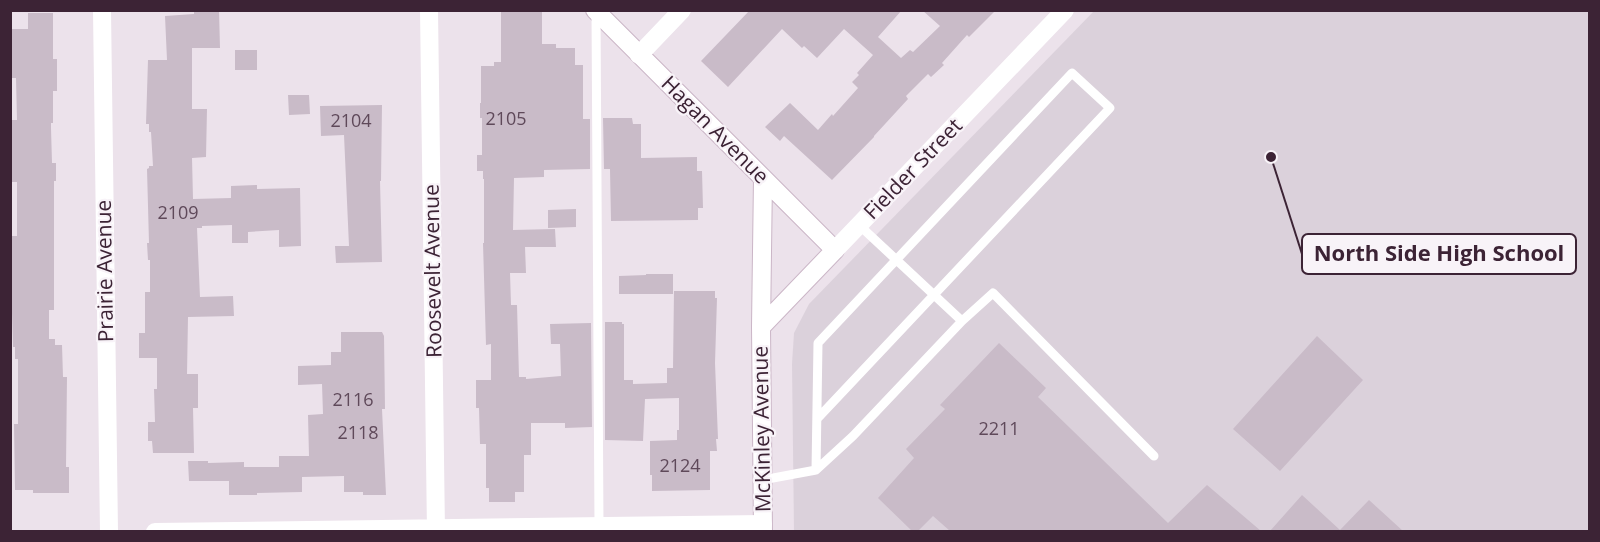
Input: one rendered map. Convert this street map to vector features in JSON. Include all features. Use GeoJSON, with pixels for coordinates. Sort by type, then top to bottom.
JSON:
{"type":"FeatureCollection","features":[{"type":"Feature","properties":{"kind":"street","name":"Prairie Avenue"},"geometry":{"type":"LineString","coordinates":[[102,10],[109,531]]}},
{"type":"Feature","properties":{"kind":"street","name":"Roosevelt Avenue"},"geometry":{"type":"LineString","coordinates":[[429,10],[436,530]]}},
{"type":"Feature","properties":{"kind":"street"},"geometry":{"type":"LineString","coordinates":[[639,55],[682,10]]}},
{"type":"Feature","properties":{"kind":"street","name":"Fielder Street"},"geometry":{"type":"LineString","coordinates":[[760,327],[1065,10]]}},
{"type":"Feature","properties":{"kind":"street","name":"Hagan Avenue"},"geometry":{"type":"LineString","coordinates":[[595,11],[834,250]]}},
{"type":"Feature","properties":{"kind":"street","name":"McKinley Avenue"},"geometry":{"type":"LineString","coordinates":[[763,178],[760,327],[763,528]]}},
{"type":"Feature","properties":{"kind":"street"},"geometry":{"type":"LineString","coordinates":[[155,531],[436,530],[599,526],[763,528]]}},
{"type":"Feature","properties":{"kind":"lane"},"geometry":{"type":"LineString","coordinates":[[595,11],[599,526]]}},
{"type":"Feature","properties":{"kind":"lane"},"geometry":{"type":"LineString","coordinates":[[816,470],[818,343],[1072,74],[1110,108],[817,419]]}},
{"type":"Feature","properties":{"kind":"lane"},"geometry":{"type":"LineString","coordinates":[[859,225],[962,321]]}},
{"type":"Feature","properties":{"kind":"lane"},"geometry":{"type":"LineString","coordinates":[[762,480],[816,470],[853,436],[962,321],[993,293],[1154,456]]}},
{"type":"Feature","properties":{"kind":"shaded area"},"geometry":{"type":"Polygon","coordinates":[[[1094,11],[1589,11],[1589,531],[794,532],[792,364],[794,333],[809,304],[1094,11]]]}},
{"type":"Feature","properties":{"kind":"building"},"geometry":{"type":"Polygon","coordinates":[[[194,10],[219,10],[220,48],[192,48],[192,109],[207,109],[206,157],[192,158],[193,199],[231,198],[231,186],[257,185],[257,189],[300,188],[301,246],[279,247],[279,230],[248,232],[248,243],[232,243],[232,225],[197,228],[200,297],[233,296],[234,316],[188,317],[187,374],[198,374],[198,408],[193,408],[194,453],[153,453],[152,441],[148,441],[148,422],[155,422],[154,389],[157,389],[157,358],[139,358],[139,333],[145,333],[145,292],[150,292],[150,260],[148,260],[147,243],[149,243],[147,169],[153,166],[151,132],[149,132],[149,124],[146,124],[148,60],[167,60],[165,16],[194,14],[194,10]]]}},
{"type":"Feature","properties":{"kind":"building"},"geometry":{"type":"Polygon","coordinates":[[[750,10],[902,10],[878,37],[901,58],[910,50],[913,52],[940,26],[922,10],[996,10],[969,37],[967,35],[942,63],[944,65],[931,77],[928,74],[906,96],[908,99],[832,180],[784,136],[780,141],[765,127],[790,103],[818,130],[858,88],[852,82],[873,55],[844,29],[817,58],[804,46],[802,48],[782,29],[728,87],[701,61],[750,10]]]}},
{"type":"Feature","properties":{"kind":"building"},"geometry":{"type":"Polygon","coordinates":[[[501,11],[542,11],[542,44],[556,44],[556,48],[575,48],[575,65],[583,65],[583,119],[590,119],[590,169],[544,170],[544,177],[514,178],[513,230],[555,229],[556,247],[525,247],[526,273],[510,273],[511,305],[517,305],[519,377],[526,377],[526,379],[561,376],[560,344],[551,344],[550,324],[591,323],[592,427],[565,428],[565,423],[531,423],[531,455],[524,455],[524,492],[515,492],[515,502],[489,502],[489,488],[486,488],[486,444],[480,444],[479,408],[476,408],[476,380],[491,380],[491,344],[486,345],[484,179],[483,171],[477,171],[477,155],[482,155],[481,66],[494,66],[494,62],[501,62],[501,11]]]}},
{"type":"Feature","properties":{"kind":"building"},"geometry":{"type":"Polygon","coordinates":[[[28,13],[53,13],[53,59],[57,59],[57,91],[53,91],[53,123],[51,123],[52,163],[56,163],[54,310],[49,310],[49,339],[55,339],[55,345],[62,345],[63,377],[67,377],[66,467],[69,467],[69,493],[33,493],[33,490],[15,490],[14,424],[18,424],[18,359],[15,359],[15,347],[13,347],[10,246],[12,236],[17,236],[17,182],[10,182],[10,151],[11,120],[17,120],[16,78],[10,78],[10,29],[28,29],[28,13]]]}},
{"type":"Feature","properties":{"kind":"building"},"geometry":{"type":"Polygon","coordinates":[[[235,50],[257,50],[257,70],[235,70],[235,50]]]}},
{"type":"Feature","properties":{"kind":"building"},"geometry":{"type":"Polygon","coordinates":[[[288,95],[309,95],[310,114],[289,115],[288,95]]]}},
{"type":"Feature","properties":{"kind":"building"},"geometry":{"type":"Polygon","coordinates":[[[382,105],[380,181],[382,262],[336,263],[335,246],[349,246],[344,135],[321,136],[320,106],[382,105]]]}},
{"type":"Feature","properties":{"kind":"building"},"geometry":{"type":"Polygon","coordinates":[[[603,118],[632,118],[633,124],[641,124],[641,158],[697,157],[697,171],[702,171],[703,208],[698,208],[698,220],[611,221],[610,169],[604,169],[603,118]]]}},
{"type":"Feature","properties":{"kind":"building"},"geometry":{"type":"Polygon","coordinates":[[[576,209],[576,227],[548,228],[548,210],[576,209]]]}},
{"type":"Feature","properties":{"kind":"building"},"geometry":{"type":"Polygon","coordinates":[[[673,274],[673,294],[619,294],[619,276],[673,274]]]}},
{"type":"Feature","properties":{"kind":"building"},"geometry":{"type":"Polygon","coordinates":[[[674,291],[715,291],[715,298],[717,298],[715,363],[718,439],[716,439],[717,451],[710,451],[710,490],[652,491],[650,441],[677,440],[679,398],[645,399],[643,441],[605,440],[605,322],[624,324],[624,380],[633,380],[633,384],[667,383],[667,368],[673,368],[674,291]]]}},
{"type":"Feature","properties":{"kind":"building"},"geometry":{"type":"Polygon","coordinates":[[[341,332],[382,332],[384,336],[385,409],[382,409],[386,495],[344,492],[344,476],[302,477],[302,492],[257,493],[257,495],[229,495],[229,481],[189,481],[188,461],[244,462],[244,467],[279,467],[279,456],[309,456],[308,415],[323,414],[322,384],[298,385],[298,366],[331,365],[331,352],[341,352],[341,332]]]}},
{"type":"Feature","properties":{"kind":"building"},"geometry":{"type":"Polygon","coordinates":[[[1317,336],[1363,380],[1280,471],[1233,429],[1317,336]]]}},
{"type":"Feature","properties":{"kind":"building"},"geometry":{"type":"Polygon","coordinates":[[[999,343],[1046,388],[1038,397],[1168,523],[1207,485],[1261,531],[950,531],[933,516],[918,531],[912,531],[878,498],[914,458],[906,449],[945,409],[940,405],[999,343]]]}},
{"type":"Feature","properties":{"kind":"building"},"geometry":{"type":"Polygon","coordinates":[[[1302,495],[1340,530],[1369,500],[1403,531],[1270,531],[1302,495]]]}},
{"type":"Feature","properties":{"kind":"place","name":"North Side High School"},"geometry":{"type":"Point","coordinates":[1271,157]}}]}
